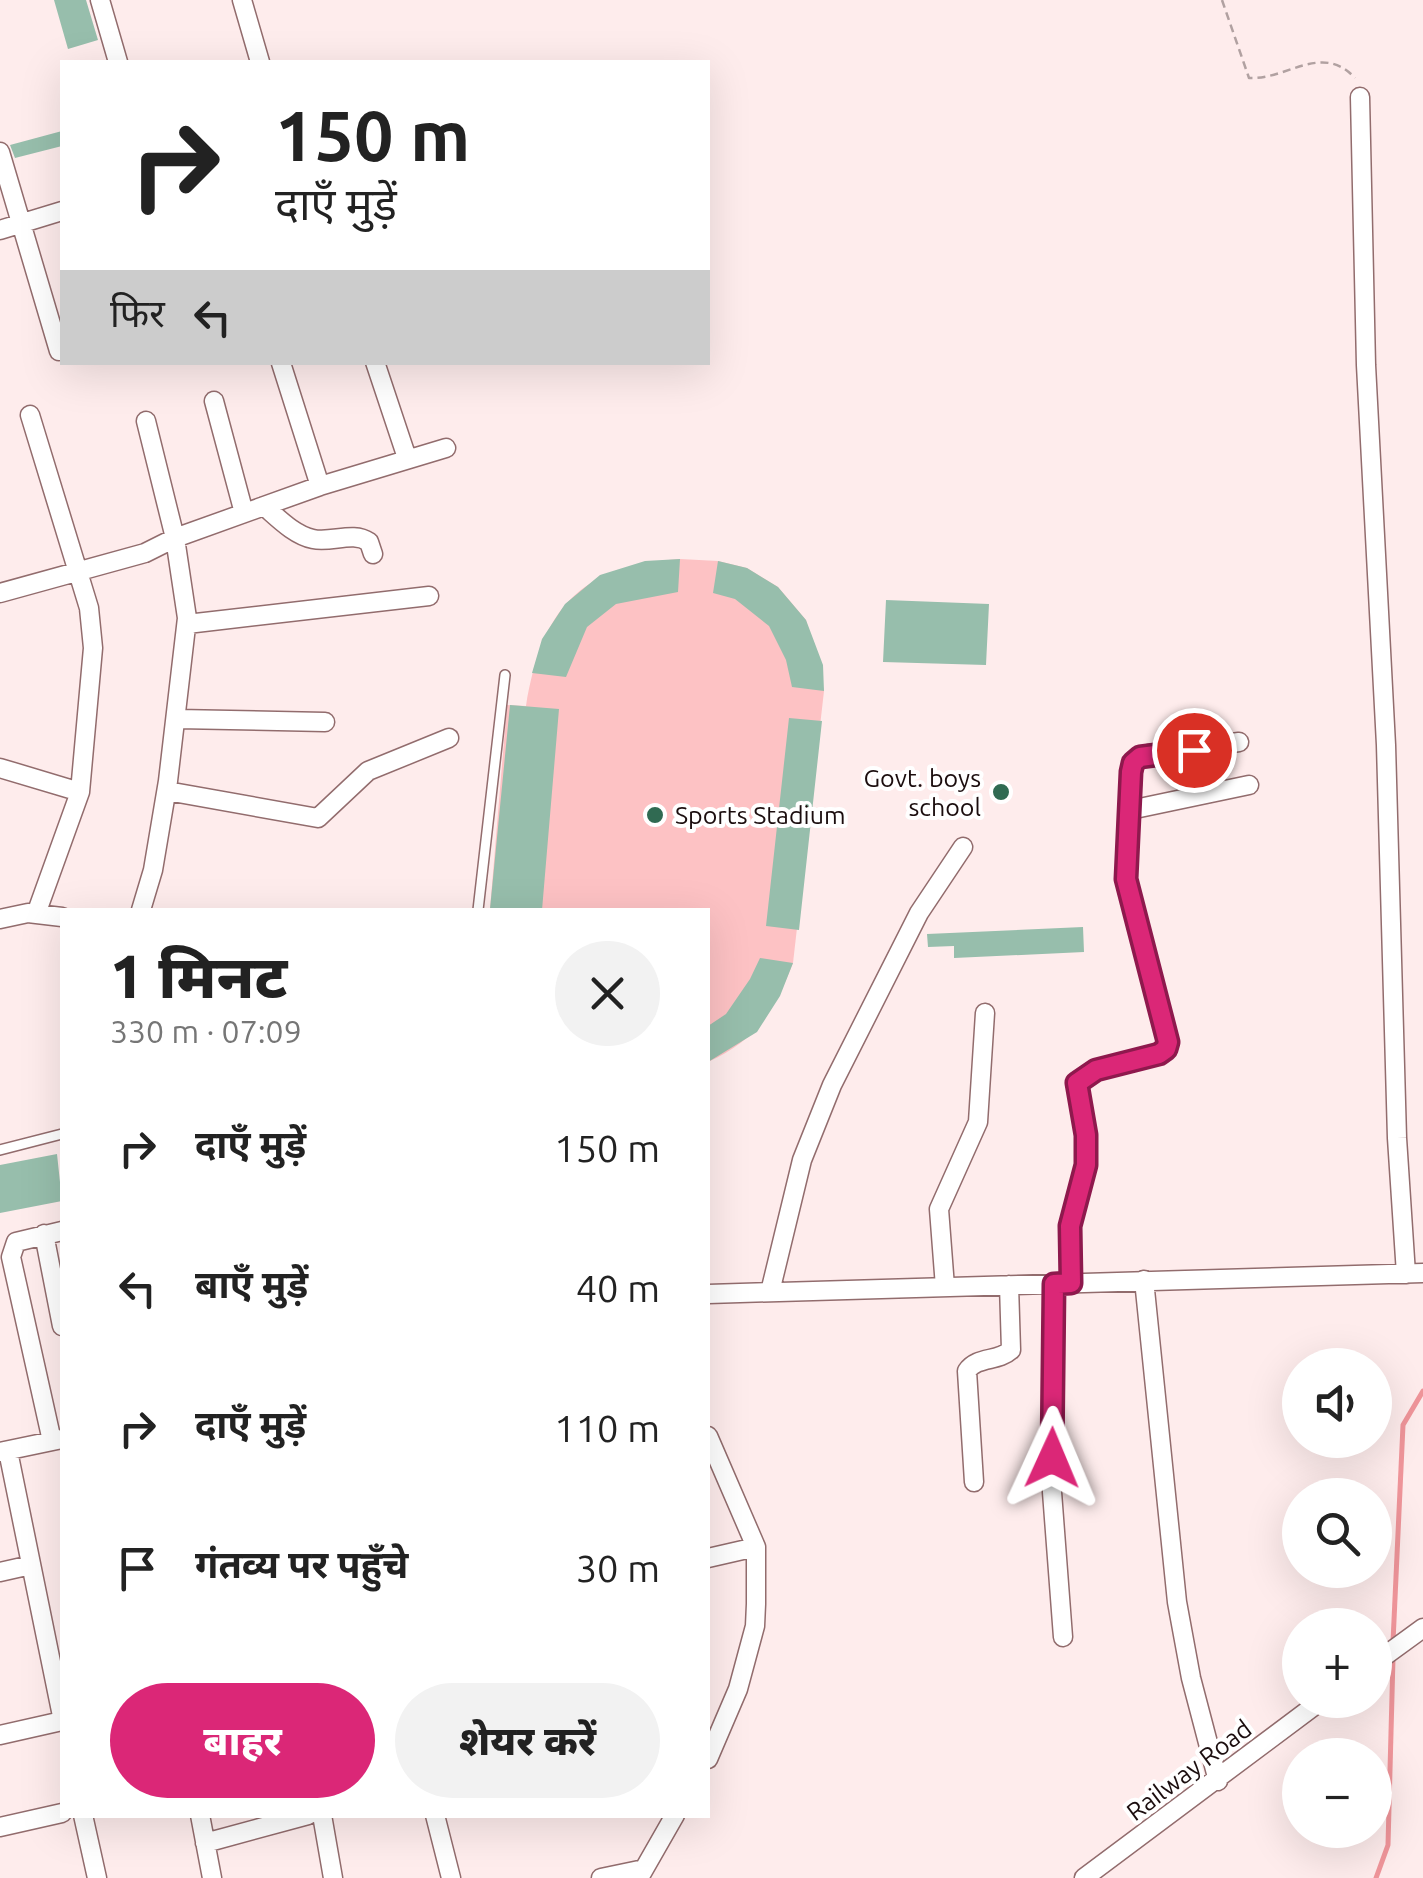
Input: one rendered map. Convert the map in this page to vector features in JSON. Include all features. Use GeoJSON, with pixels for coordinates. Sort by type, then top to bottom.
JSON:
{"type":"FeatureCollection","features":[{"type":"Feature","properties":{"kind":"street"},"geometry":{"type":"LineString","coordinates":[[100,0],[117,60]]}},
{"type":"Feature","properties":{"kind":"street"},"geometry":{"type":"LineString","coordinates":[[242,0],[259,60]]}},
{"type":"Feature","properties":{"kind":"street"},"geometry":{"type":"LineString","coordinates":[[710,1294],[1415,1273],[1396,1120],[1386,745],[1366,365],[1360,97]]}},
{"type":"Feature","properties":{"kind":"street"},"geometry":{"type":"LineString","coordinates":[[0,152],[59,351]]}},
{"type":"Feature","properties":{"kind":"street"},"geometry":{"type":"LineString","coordinates":[[0,230],[60,212]]}},
{"type":"Feature","properties":{"kind":"street"},"geometry":{"type":"LineString","coordinates":[[283,365],[320,486]]}},
{"type":"Feature","properties":{"kind":"street"},"geometry":{"type":"LineString","coordinates":[[375,365],[407,458]]}},
{"type":"Feature","properties":{"kind":"street"},"geometry":{"type":"LineString","coordinates":[[214,401],[244,514]]}},
{"type":"Feature","properties":{"kind":"street"},"geometry":{"type":"LineString","coordinates":[[30,415],[88,608],[92,648],[80,792],[36,914]]}},
{"type":"Feature","properties":{"kind":"street"},"geometry":{"type":"LineString","coordinates":[[142,908],[153,870],[178,719],[187,624],[176,538],[146,421]]}},
{"type":"Feature","properties":{"kind":"street"},"geometry":{"type":"LineString","coordinates":[[0,592],[145,553],[320,486],[446,448]]}},
{"type":"Feature","properties":{"kind":"street"},"geometry":{"type":"LineString","coordinates":[[264,506],[307,538],[360,536],[369,542],[373,554]]}},
{"type":"Feature","properties":{"kind":"street"},"geometry":{"type":"LineString","coordinates":[[187,624],[429,596]]}},
{"type":"Feature","properties":{"kind":"street"},"geometry":{"type":"LineString","coordinates":[[178,719],[325,722]]}},
{"type":"Feature","properties":{"kind":"street"},"geometry":{"type":"LineString","coordinates":[[166,791],[318,818],[368,772],[449,738]]}},
{"type":"Feature","properties":{"kind":"street"},"geometry":{"type":"LineString","coordinates":[[1062,1638],[1052,1492],[1062,1283],[1070,1226],[1086,1165],[1086,1135],[1077,1083],[1096,1070],[1159,1054],[1168,1042],[1129,896],[1126,861],[1131,772],[1140,757],[1239,742]]}},
{"type":"Feature","properties":{"kind":"street"},"geometry":{"type":"LineString","coordinates":[[0,768],[80,792]]}},
{"type":"Feature","properties":{"kind":"street"},"geometry":{"type":"LineString","coordinates":[[1130,810],[1249,785]]}},
{"type":"Feature","properties":{"kind":"street"},"geometry":{"type":"LineString","coordinates":[[770,1292],[802,1160],[832,1085],[920,913],[964,847]]}},
{"type":"Feature","properties":{"kind":"street"},"geometry":{"type":"LineString","coordinates":[[4,915],[60,917]]}},
{"type":"Feature","properties":{"kind":"street"},"geometry":{"type":"LineString","coordinates":[[945,1287],[939,1209],[978,1122],[985,1013]]}},
{"type":"Feature","properties":{"kind":"street"},"geometry":{"type":"LineString","coordinates":[[60,1299],[53,1232],[22,1238],[12,1250],[25,1322],[57,1440],[4,1452],[60,1709]]}},
{"type":"Feature","properties":{"kind":"street"},"geometry":{"type":"LineString","coordinates":[[1144,1280],[1177,1602],[1191,1678],[1218,1781]]}},
{"type":"Feature","properties":{"kind":"street"},"geometry":{"type":"LineString","coordinates":[[974,1482],[967,1371],[975,1363],[1001,1357],[1011,1350],[1009,1285]]}},
{"type":"Feature","properties":{"kind":"street"},"geometry":{"type":"LineString","coordinates":[[25,1322],[60,1318]]}},
{"type":"Feature","properties":{"kind":"street"},"geometry":{"type":"LineString","coordinates":[[710,1441],[756,1547],[755,1626],[738,1688],[710,1754]]}},
{"type":"Feature","properties":{"kind":"street"},"geometry":{"type":"LineString","coordinates":[[710,1558],[756,1547]]}},
{"type":"Feature","properties":{"kind":"street"},"geometry":{"type":"LineString","coordinates":[[0,1572],[31,1565]]}},
{"type":"Feature","properties":{"kind":"street"},"geometry":{"type":"LineString","coordinates":[[1392,1651],[1419,1631]]}},
{"type":"Feature","properties":{"kind":"street","name":"Railway Road"},"geometry":{"type":"LineString","coordinates":[[1084,1878],[1299,1718]]}},
{"type":"Feature","properties":{"kind":"street"},"geometry":{"type":"LineString","coordinates":[[0,1735],[60,1720]]}},
{"type":"Feature","properties":{"kind":"street"},"geometry":{"type":"LineString","coordinates":[[0,1827],[60,1813]]}},
{"type":"Feature","properties":{"kind":"street"},"geometry":{"type":"LineString","coordinates":[[84,1818],[97,1878]]}},
{"type":"Feature","properties":{"kind":"street"},"geometry":{"type":"LineString","coordinates":[[201,1818],[212,1878]]}},
{"type":"Feature","properties":{"kind":"street"},"geometry":{"type":"LineString","coordinates":[[205,1843],[297,1818]]}},
{"type":"Feature","properties":{"kind":"street"},"geometry":{"type":"LineString","coordinates":[[323,1818],[333,1878]]}},
{"type":"Feature","properties":{"kind":"street"},"geometry":{"type":"LineString","coordinates":[[436,1818],[450,1878]]}},
{"type":"Feature","properties":{"kind":"street"},"geometry":{"type":"LineString","coordinates":[[601,1878],[642,1874],[673,1818]]}},
{"type":"Feature","properties":{"kind":"lane"},"geometry":{"type":"LineString","coordinates":[[478,908],[506,675]]}},
{"type":"Feature","properties":{"kind":"lane"},"geometry":{"type":"LineString","coordinates":[[0,1150],[60,1135]]}},
{"type":"Feature","properties":{"kind":"path"},"geometry":{"type":"LineString","coordinates":[[1222,0],[1248,78],[1319,61],[1342,66],[1354,76]]}},
{"type":"Feature","properties":{"kind":"shaded area","name":"Sports Stadium"},"geometry":{"type":"Polygon","coordinates":[[[680,559],[718,561],[747,568],[778,587],[806,620],[824,691],[793,963],[762,1022],[739,1044],[710,1061],[710,908],[490,908],[507,705],[526,706],[543,643],[571,599],[591,583],[645,563],[680,559]]]}},
{"type":"Feature","properties":{"kind":"building"},"geometry":{"type":"Polygon","coordinates":[[[54,0],[86,0],[98,40],[68,49],[54,0]]]}},
{"type":"Feature","properties":{"kind":"building"},"geometry":{"type":"Polygon","coordinates":[[[60,132],[60,147],[15,158],[10,145],[60,132]]]}},
{"type":"Feature","properties":{"kind":"building"},"geometry":{"type":"Polygon","coordinates":[[[680,559],[678,592],[616,604],[587,627],[566,677],[532,673],[542,639],[565,604],[600,575],[645,561],[680,559]]]}},
{"type":"Feature","properties":{"kind":"building"},"geometry":{"type":"Polygon","coordinates":[[[718,561],[747,568],[778,587],[806,620],[823,665],[824,691],[792,687],[786,660],[769,626],[735,599],[713,593],[718,561]]]}},
{"type":"Feature","properties":{"kind":"building"},"geometry":{"type":"Polygon","coordinates":[[[886,600],[989,604],[986,665],[883,662],[886,600]]]}},
{"type":"Feature","properties":{"kind":"building"},"geometry":{"type":"Polygon","coordinates":[[[510,705],[559,709],[542,908],[490,908],[510,705]]]}},
{"type":"Feature","properties":{"kind":"building"},"geometry":{"type":"Polygon","coordinates":[[[789,718],[822,721],[799,930],[766,926],[789,718]]]}},
{"type":"Feature","properties":{"kind":"building"},"geometry":{"type":"Polygon","coordinates":[[[1083,927],[1084,952],[954,958],[954,946],[928,947],[927,934],[1083,927]]]}},
{"type":"Feature","properties":{"kind":"building"},"geometry":{"type":"Polygon","coordinates":[[[760,958],[793,963],[780,996],[757,1032],[710,1061],[710,1025],[726,1014],[760,958]]]}},
{"type":"Feature","properties":{"kind":"building"},"geometry":{"type":"Polygon","coordinates":[[[57,1154],[60,1201],[0,1213],[0,1165],[57,1154]]]}},
{"type":"Feature","properties":{"kind":"waterway"},"geometry":{"type":"LineString","coordinates":[[1393,1642],[1403,1425],[1423,1391]]}},
{"type":"Feature","properties":{"kind":"waterway"},"geometry":{"type":"LineString","coordinates":[[1376,1878],[1388,1845],[1393,1658]]}},
{"type":"Feature","properties":{"kind":"place","name":"Govt. boys school"},"geometry":{"type":"Point","coordinates":[1001,792]}},
{"type":"Feature","properties":{"kind":"place","name":"Sports Stadium"},"geometry":{"type":"Point","coordinates":[655,815]}},
{"type":"Feature","properties":{"kind":"route"},"geometry":{"type":"LineString","coordinates":[[1052,1458],[1054,1284],[1071,1283],[1070,1226],[1086,1165],[1086,1135],[1077,1083],[1096,1070],[1159,1054],[1168,1042],[1126,879],[1131,772],[1140,757],[1194,750]]}}]}
